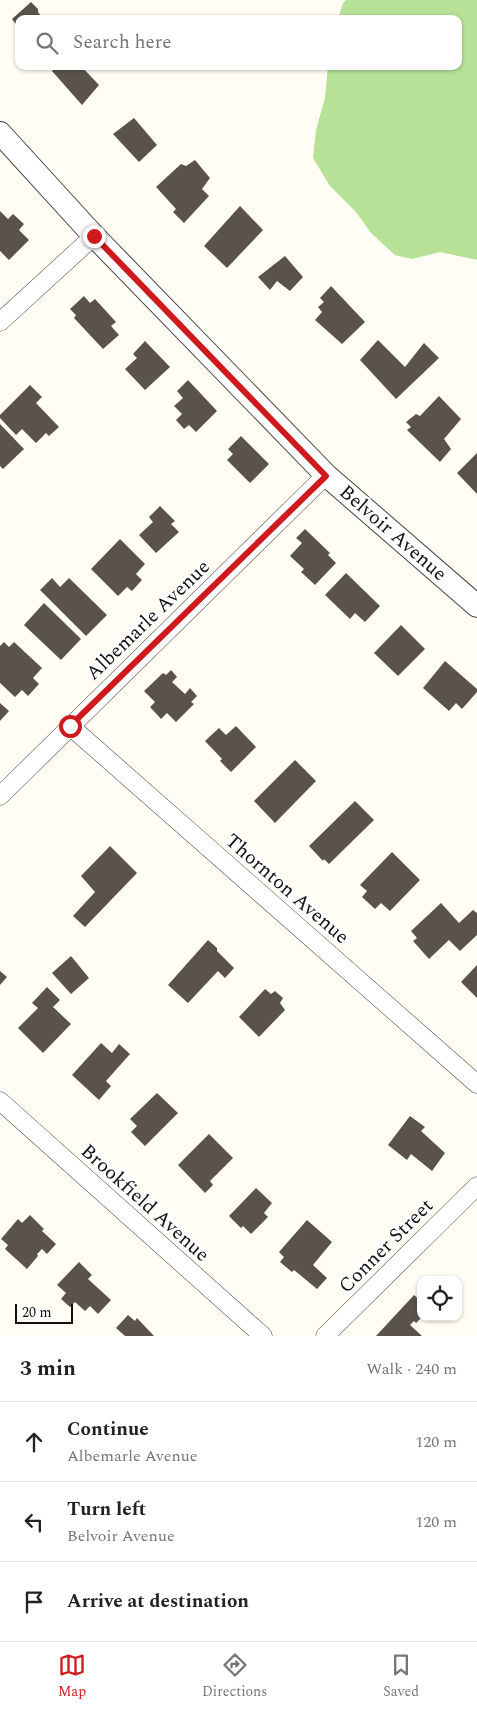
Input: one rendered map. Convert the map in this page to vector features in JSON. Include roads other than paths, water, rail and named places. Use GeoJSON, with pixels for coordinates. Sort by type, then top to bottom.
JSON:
{"type":"FeatureCollection","features":[{"type":"Feature","properties":{"kind":"street","name":"Belvoir Avenue"},"geometry":{"type":"LineString","coordinates":[[0,133],[94,236],[326,476],[476,604]]}},
{"type":"Feature","properties":{"kind":"street"},"geometry":{"type":"LineString","coordinates":[[0,322],[94,236]]}},
{"type":"Feature","properties":{"kind":"street","name":"Albemarle Avenue"},"geometry":{"type":"LineString","coordinates":[[0,796],[326,476]]}},
{"type":"Feature","properties":{"kind":"street","name":"Thornton Avenue"},"geometry":{"type":"LineString","coordinates":[[70,726],[477,1084]]}},
{"type":"Feature","properties":{"kind":"street","name":"Brookfield Avenue"},"geometry":{"type":"LineString","coordinates":[[0,1101],[262,1336]]}},
{"type":"Feature","properties":{"kind":"street","name":"Conner Street"},"geometry":{"type":"LineString","coordinates":[[325,1336],[477,1186]]}}]}
